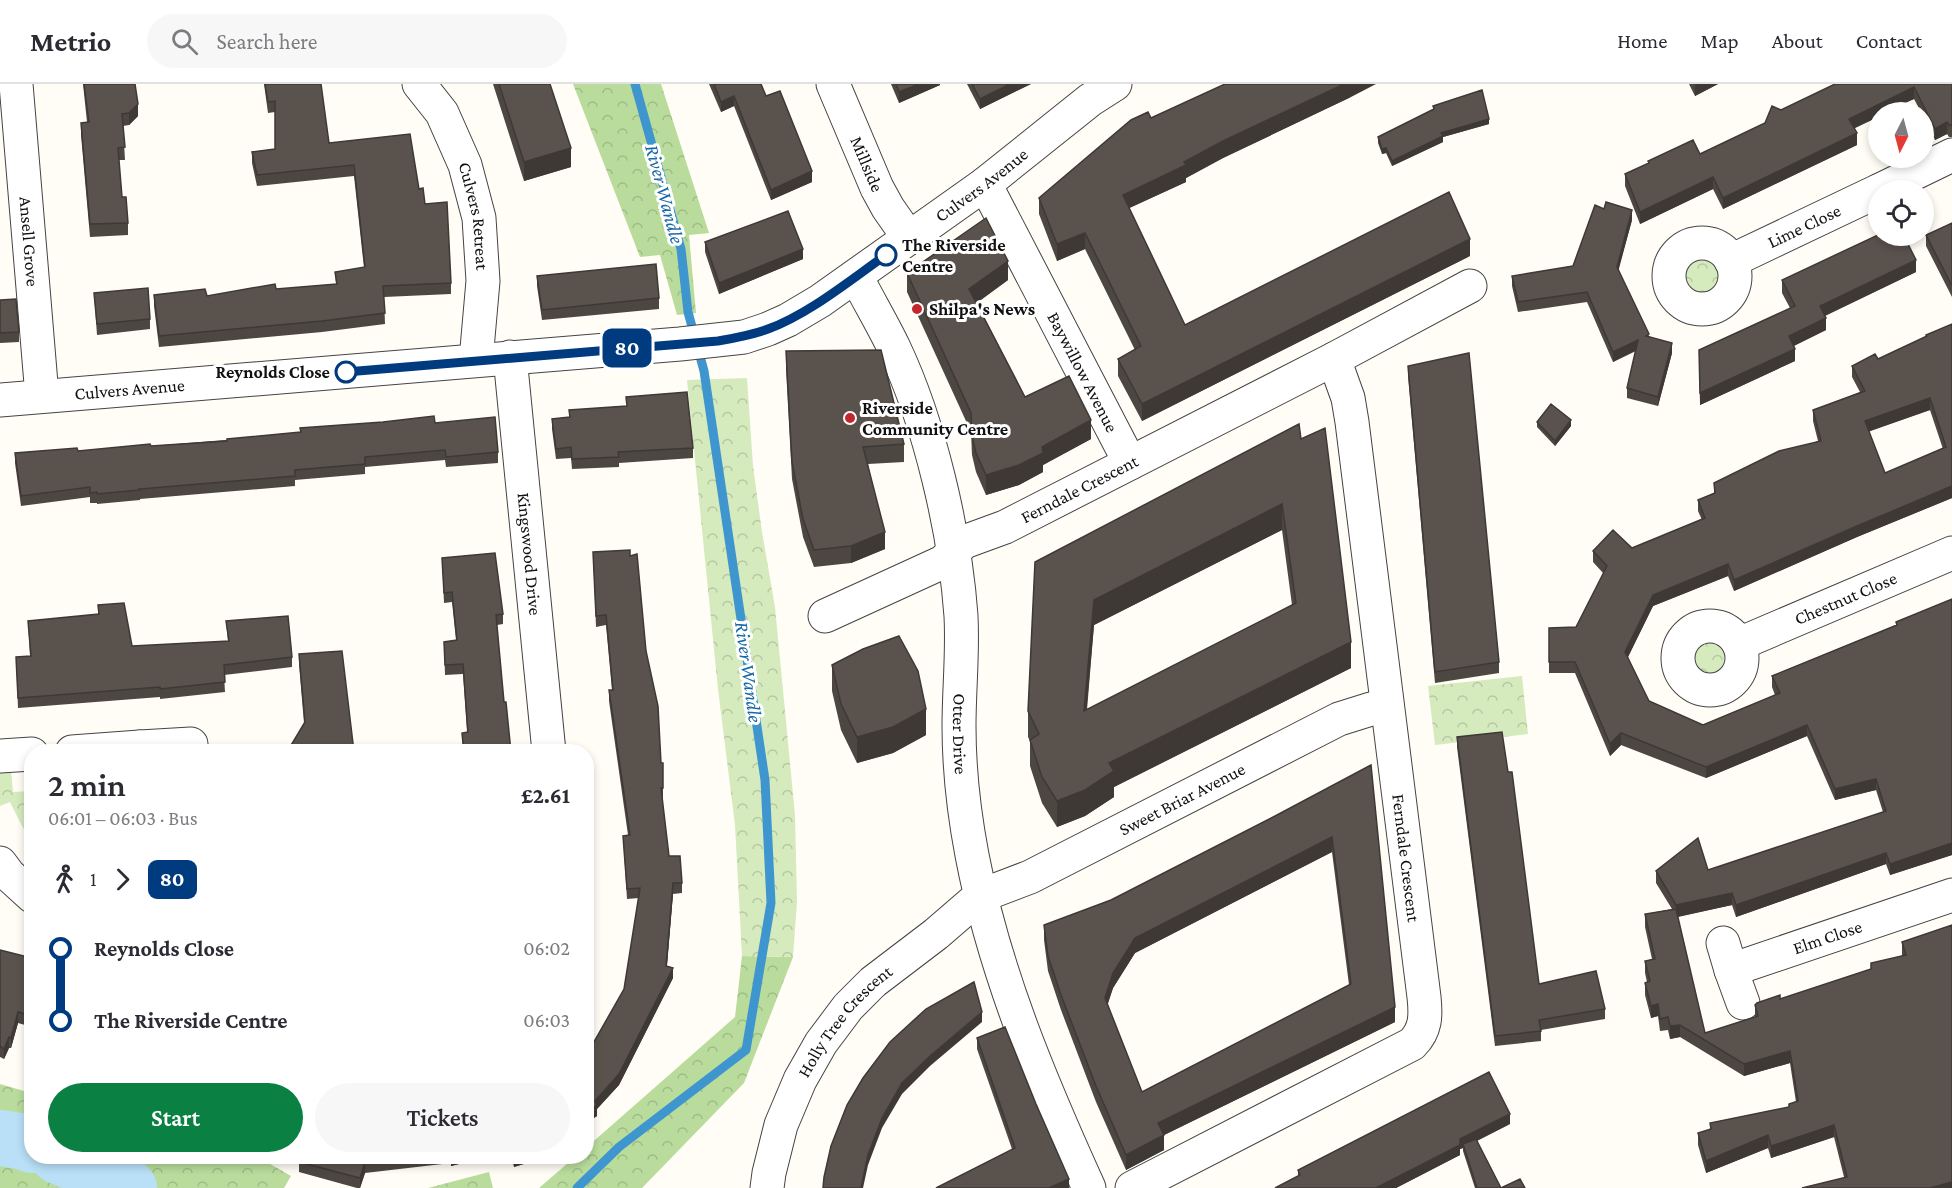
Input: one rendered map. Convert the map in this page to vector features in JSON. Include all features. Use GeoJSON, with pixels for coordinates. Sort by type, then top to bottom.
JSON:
{"type":"FeatureCollection","features":[{"type":"Feature","properties":{"kind":"street","name":"Ansell Grove"},"geometry":{"type":"LineString","coordinates":[[16,84],[42,396]]}},
{"type":"Feature","properties":{"kind":"street","name":"Culvers Retreat"},"geometry":{"type":"LineString","coordinates":[[419,84],[442,113],[465,165],[479,219],[483,281],[476,360]]}},
{"type":"Feature","properties":{"kind":"street","name":"Millside"},"geometry":{"type":"LineString","coordinates":[[833,84],[877,188],[909,238]]}},
{"type":"Feature","properties":{"kind":"street","name":"Culvers Avenue"},"geometry":{"type":"LineString","coordinates":[[0,400],[744,337],[788,321],[856,276],[985,184],[1090,100],[1115,84]]}},
{"type":"Feature","properties":{"kind":"street","name":"Lime Close"},"geometry":{"type":"LineString","coordinates":[[1901,180],[1952,155]]}},
{"type":"Feature","properties":{"kind":"street","name":"Baywillow Avenue"},"geometry":{"type":"LineString","coordinates":[[985,184],[1130,463]]}},
{"type":"Feature","properties":{"kind":"street","name":"Lime Close"},"geometry":{"type":"LineString","coordinates":[[1731,261],[1868,196]]}},
{"type":"Feature","properties":{"kind":"street","name":"Otter Drive"},"geometry":{"type":"LineString","coordinates":[[856,276],[894,348],[917,405],[941,492],[953,554],[961,617],[960,767],[971,853],[980,896],[993,945],[1025,1038],[1055,1113],[1089,1188]]}},
{"type":"Feature","properties":{"kind":"street","name":"Ferndale Crescent"},"geometry":{"type":"LineString","coordinates":[[825,616],[943,562],[964,542],[1005,527],[1334,359],[1470,286]]}},
{"type":"Feature","properties":{"kind":"street","name":"Kingswood Drive"},"geometry":{"type":"LineString","coordinates":[[510,357],[548,744]]}},
{"type":"Feature","properties":{"kind":"street","name":"Ferndale Crescent"},"geometry":{"type":"LineString","coordinates":[[1132,1188],[1412,1044],[1420,1036],[1425,1025],[1426,1014],[1352,422],[1348,398],[1334,359]]}},
{"type":"Feature","properties":{"kind":"street","name":"Chestnut Close"},"geometry":{"type":"LineString","coordinates":[[1739,644],[1952,553]]}},
{"type":"Feature","properties":{"kind":"street","name":"Sweet Briar Avenue"},"geometry":{"type":"LineString","coordinates":[[980,896],[1030,877],[1340,719],[1387,706]]}},
{"type":"Feature","properties":{"kind":"street"},"geometry":{"type":"LineString","coordinates":[[0,756],[24,754]]}},
{"type":"Feature","properties":{"kind":"street"},"geometry":{"type":"LineString","coordinates":[[0,863],[24,888]]}},
{"type":"Feature","properties":{"kind":"street","name":"Elm Close"},"geometry":{"type":"LineString","coordinates":[[1743,1003],[1727,957],[1952,895]]}},
{"type":"Feature","properties":{"kind":"street","name":"Holly Tree Crescent"},"geometry":{"type":"LineString","coordinates":[[767,1188],[781,1125],[800,1080],[821,1043],[848,1007],[873,982],[936,934],[980,896]]}},
{"type":"Feature","properties":{"kind":"green space"},"geometry":{"type":"Polygon","coordinates":[[[573,84],[661,84],[709,233],[689,235],[696,313],[677,315],[660,255],[640,257],[573,84]]]}},
{"type":"Feature","properties":{"kind":"green space"},"geometry":{"type":"Polygon","coordinates":[[[1701,257],[1709,258],[1715,263],[1720,269],[1720,285],[1715,291],[1709,296],[1701,297],[1693,296],[1687,291],[1682,285],[1681,277],[1682,269],[1687,263],[1693,258],[1701,257]]]}},
{"type":"Feature","properties":{"kind":"green space"},"geometry":{"type":"Polygon","coordinates":[[[747,378],[753,466],[775,607],[795,815],[797,902],[793,957],[742,956],[735,825],[718,689],[687,380],[747,378]]]}},
{"type":"Feature","properties":{"kind":"green space"},"geometry":{"type":"Polygon","coordinates":[[[1709,637],[1717,638],[1724,643],[1729,650],[1729,666],[1724,673],[1717,678],[1709,679],[1701,678],[1694,673],[1689,666],[1688,658],[1689,650],[1694,643],[1701,638],[1709,637]]]}},
{"type":"Feature","properties":{"kind":"green space"},"geometry":{"type":"Polygon","coordinates":[[[1522,676],[1528,734],[1435,745],[1428,686],[1522,676]]]}},
{"type":"Feature","properties":{"kind":"green space"},"geometry":{"type":"Polygon","coordinates":[[[11,770],[13,792],[24,791],[24,829],[10,802],[0,806],[0,771],[11,770]]]}},
{"type":"Feature","properties":{"kind":"green space"},"geometry":{"type":"Polygon","coordinates":[[[742,956],[793,957],[744,1083],[642,1188],[539,1188],[567,1164],[594,1164],[594,1141],[735,1017],[742,956]]]}},
{"type":"Feature","properties":{"kind":"green space"},"geometry":{"type":"Polygon","coordinates":[[[0,1084],[24,1091],[24,1164],[270,1164],[291,1176],[284,1188],[0,1188],[0,1084]]]}},
{"type":"Feature","properties":{"kind":"green space"},"geometry":{"type":"Polygon","coordinates":[[[489,1172],[493,1188],[428,1188],[489,1172]]]}},
{"type":"Feature","properties":{"kind":"building"},"geometry":{"type":"Polygon","coordinates":[[[84,84],[135,84],[138,104],[129,113],[122,114],[125,147],[118,148],[122,197],[126,197],[128,223],[90,224],[81,123],[89,122],[84,84]]]}},
{"type":"Feature","properties":{"kind":"building"},"geometry":{"type":"Polygon","coordinates":[[[265,84],[321,84],[329,143],[410,134],[419,189],[423,188],[425,204],[447,202],[451,283],[383,286],[385,313],[159,336],[154,295],[205,289],[207,296],[275,284],[276,289],[337,284],[335,272],[365,267],[354,165],[257,175],[252,152],[275,149],[275,101],[268,102],[265,84]]]}},
{"type":"Feature","properties":{"kind":"building"},"geometry":{"type":"Polygon","coordinates":[[[499,84],[550,84],[571,148],[524,162],[499,84]]]}},
{"type":"Feature","properties":{"kind":"building"},"geometry":{"type":"Polygon","coordinates":[[[714,84],[761,84],[766,96],[780,91],[812,171],[771,190],[734,96],[721,102],[714,84]]]}},
{"type":"Feature","properties":{"kind":"building"},"geometry":{"type":"Polygon","coordinates":[[[896,84],[919,84],[899,92],[896,84]]]}},
{"type":"Feature","properties":{"kind":"building"},"geometry":{"type":"Polygon","coordinates":[[[972,84],[1010,84],[980,99],[972,84]]]}},
{"type":"Feature","properties":{"kind":"building"},"geometry":{"type":"Polygon","coordinates":[[[1225,84],[1344,84],[1223,141],[1184,162],[1186,165],[1123,195],[1185,325],[1449,192],[1470,239],[1142,404],[1118,359],[1141,346],[1085,233],[1057,244],[1039,198],[1131,120],[1148,112],[1151,118],[1225,84]]]}},
{"type":"Feature","properties":{"kind":"building"},"geometry":{"type":"Polygon","coordinates":[[[1835,84],[1952,84],[1952,125],[1947,122],[1935,129],[1934,102],[1922,102],[1914,87],[1884,102],[1868,102],[1868,110],[1849,119],[1857,133],[1723,198],[1713,177],[1640,212],[1625,174],[1693,140],[1700,154],[1765,123],[1772,106],[1781,110],[1835,84]]]}},
{"type":"Feature","properties":{"kind":"building"},"geometry":{"type":"Polygon","coordinates":[[[1482,90],[1489,119],[1441,133],[1443,136],[1392,161],[1386,148],[1382,149],[1378,137],[1434,109],[1433,106],[1482,90]]]}},
{"type":"Feature","properties":{"kind":"building"},"geometry":{"type":"Polygon","coordinates":[[[1606,202],[1632,210],[1617,267],[1649,334],[1646,336],[1672,343],[1658,397],[1627,388],[1638,340],[1613,352],[1587,292],[1518,302],[1512,276],[1573,266],[1595,205],[1604,209],[1606,202]]]}},
{"type":"Feature","properties":{"kind":"building"},"geometry":{"type":"Polygon","coordinates":[[[788,211],[803,249],[719,283],[705,242],[788,211]]]}},
{"type":"Feature","properties":{"kind":"building"},"geometry":{"type":"Polygon","coordinates":[[[986,218],[1008,261],[969,289],[1025,397],[1069,376],[1091,420],[1042,447],[1043,453],[1019,465],[986,475],[976,453],[972,436],[971,413],[907,273],[986,218]]]}},
{"type":"Feature","properties":{"kind":"building"},"geometry":{"type":"Polygon","coordinates":[[[1952,223],[1952,286],[1932,246],[1934,246],[1934,231],[1952,223]]]}},
{"type":"Feature","properties":{"kind":"building"},"geometry":{"type":"Polygon","coordinates":[[[1868,240],[1868,246],[1909,246],[1916,260],[1820,306],[1826,318],[1789,336],[1795,349],[1700,393],[1699,350],[1795,306],[1782,280],[1868,240]]]}},
{"type":"Feature","properties":{"kind":"building"},"geometry":{"type":"Polygon","coordinates":[[[656,264],[659,298],[542,310],[537,276],[656,264]]]}},
{"type":"Feature","properties":{"kind":"building"},"geometry":{"type":"Polygon","coordinates":[[[148,288],[150,319],[97,324],[94,293],[148,288]]]}},
{"type":"Feature","properties":{"kind":"building"},"geometry":{"type":"Polygon","coordinates":[[[16,299],[19,332],[0,333],[0,300],[16,299]]]}},
{"type":"Feature","properties":{"kind":"building"},"geometry":{"type":"Polygon","coordinates":[[[1952,324],[1952,486],[1734,580],[1728,564],[1653,595],[1625,652],[1649,701],[1703,725],[1780,693],[1772,676],[1897,625],[1896,622],[1952,599],[1952,843],[1890,864],[1886,853],[1736,905],[1732,893],[1676,905],[1656,871],[1698,838],[1708,870],[1886,811],[1876,779],[1835,789],[1807,725],[1706,767],[1621,733],[1610,744],[1575,662],[1549,662],[1549,628],[1576,627],[1607,566],[1593,551],[1613,530],[1632,548],[1705,518],[1698,500],[1715,493],[1714,483],[1779,451],[1821,441],[1813,410],[1865,391],[1852,366],[1875,354],[1878,359],[1952,324]],[[1930,398],[1865,421],[1885,473],[1946,447],[1930,398]]]}},
{"type":"Feature","properties":{"kind":"building"},"geometry":{"type":"Polygon","coordinates":[[[881,350],[904,444],[863,447],[885,532],[851,546],[814,550],[803,519],[792,462],[786,351],[881,350]]]}},
{"type":"Feature","properties":{"kind":"building"},"geometry":{"type":"Polygon","coordinates":[[[1469,353],[1499,662],[1435,672],[1408,366],[1469,353]]]}},
{"type":"Feature","properties":{"kind":"building"},"geometry":{"type":"Polygon","coordinates":[[[687,392],[693,448],[618,452],[619,457],[572,459],[571,447],[556,449],[552,419],[570,417],[569,410],[627,406],[626,397],[687,392]]]}},
{"type":"Feature","properties":{"kind":"building"},"geometry":{"type":"Polygon","coordinates":[[[1551,404],[1571,420],[1555,441],[1537,422],[1551,404]]]}},
{"type":"Feature","properties":{"kind":"building"},"geometry":{"type":"Polygon","coordinates":[[[434,416],[435,423],[495,417],[498,452],[446,457],[445,450],[365,457],[365,464],[295,470],[295,476],[97,494],[97,492],[90,493],[90,487],[21,496],[15,453],[227,441],[227,439],[301,432],[300,428],[434,416]]]}},
{"type":"Feature","properties":{"kind":"building"},"geometry":{"type":"Polygon","coordinates":[[[1299,424],[1301,439],[1325,428],[1351,642],[1109,763],[1114,771],[1085,790],[1057,801],[1042,777],[1030,740],[1039,734],[1028,711],[1035,562],[1299,424]],[[1282,504],[1094,600],[1084,711],[1296,603],[1282,504]]]}},
{"type":"Feature","properties":{"kind":"building"},"geometry":{"type":"Polygon","coordinates":[[[630,550],[630,556],[637,554],[646,651],[658,706],[661,763],[663,763],[663,788],[661,788],[669,856],[680,856],[682,883],[673,883],[666,966],[673,968],[619,1074],[595,1101],[597,1105],[594,1107],[594,1042],[624,989],[640,888],[627,889],[623,836],[630,835],[609,690],[613,690],[606,615],[596,616],[593,552],[630,550]]]}},
{"type":"Feature","properties":{"kind":"building"},"geometry":{"type":"Polygon","coordinates":[[[495,553],[503,614],[496,615],[510,744],[463,744],[462,733],[468,732],[463,664],[445,665],[444,642],[457,640],[452,592],[444,593],[442,558],[495,553]]]}},
{"type":"Feature","properties":{"kind":"building"},"geometry":{"type":"Polygon","coordinates":[[[124,603],[132,646],[229,641],[226,621],[288,616],[292,657],[224,665],[225,682],[160,689],[160,687],[18,698],[16,657],[31,656],[28,621],[99,614],[98,605],[124,603]]]}},
{"type":"Feature","properties":{"kind":"building"},"geometry":{"type":"Polygon","coordinates":[[[899,636],[918,671],[926,709],[893,727],[857,737],[841,704],[832,665],[863,649],[899,636]]]}},
{"type":"Feature","properties":{"kind":"building"},"geometry":{"type":"Polygon","coordinates":[[[342,651],[353,744],[292,744],[305,722],[299,654],[342,651]]]}},
{"type":"Feature","properties":{"kind":"building"},"geometry":{"type":"Polygon","coordinates":[[[1502,732],[1508,772],[1512,772],[1539,984],[1596,971],[1605,1009],[1539,1020],[1541,1031],[1495,1036],[1457,737],[1502,732]]]}},
{"type":"Feature","properties":{"kind":"building"},"geometry":{"type":"Polygon","coordinates":[[[1371,765],[1395,1007],[1158,1123],[1164,1135],[1126,1155],[1096,1086],[1061,995],[1048,956],[1044,925],[1111,900],[1371,765]],[[1332,837],[1135,938],[1113,973],[1105,998],[1142,1092],[1351,984],[1332,837]]]}},
{"type":"Feature","properties":{"kind":"building"},"geometry":{"type":"Polygon","coordinates":[[[1676,909],[1705,1033],[1758,1016],[1755,1005],[1757,1003],[1780,995],[1780,999],[1871,969],[1871,963],[1906,955],[1902,942],[1952,925],[1952,1182],[1930,1188],[1802,1188],[1847,1177],[1834,1125],[1771,1146],[1768,1135],[1706,1161],[1698,1133],[1711,1129],[1710,1123],[1789,1107],[1789,1104],[1798,1101],[1790,1051],[1744,1064],[1680,1025],[1670,1026],[1668,1017],[1660,1019],[1658,1004],[1651,1006],[1645,983],[1650,981],[1645,961],[1655,959],[1645,914],[1676,909]]]}},
{"type":"Feature","properties":{"kind":"building"},"geometry":{"type":"Polygon","coordinates":[[[0,950],[24,956],[24,1014],[18,1012],[11,1038],[9,1037],[4,1049],[0,1046],[0,950]]]}},
{"type":"Feature","properties":{"kind":"building"},"geometry":{"type":"Polygon","coordinates":[[[974,982],[982,1012],[902,1083],[882,1118],[868,1155],[861,1188],[823,1188],[831,1146],[847,1105],[863,1078],[890,1042],[926,1009],[974,982]]]}},
{"type":"Feature","properties":{"kind":"building"},"geometry":{"type":"Polygon","coordinates":[[[1005,1027],[1069,1179],[1049,1188],[936,1188],[1015,1148],[977,1038],[1005,1027]]]}},
{"type":"Feature","properties":{"kind":"building"},"geometry":{"type":"Polygon","coordinates":[[[1489,1072],[1510,1114],[1460,1139],[1460,1145],[1376,1188],[1275,1188],[1300,1175],[1298,1170],[1489,1072]]]}},
{"type":"Feature","properties":{"kind":"building"},"geometry":{"type":"Polygon","coordinates":[[[1476,1139],[1501,1188],[1477,1188],[1463,1144],[1476,1139]]]}},
{"type":"Feature","properties":{"kind":"building"},"geometry":{"type":"Polygon","coordinates":[[[307,1164],[364,1164],[360,1178],[307,1164]]]}},
{"type":"Feature","properties":{"kind":"building"},"geometry":{"type":"Polygon","coordinates":[[[1520,1179],[1525,1188],[1501,1188],[1520,1179]]]}},
{"type":"Feature","properties":{"kind":"waterway","name":"River Wandle"},"geometry":{"type":"LineString","coordinates":[[577,1188],[619,1147],[746,1050],[771,903],[765,780],[704,371],[688,312],[681,249],[635,84]]}},
{"type":"Feature","properties":{"kind":"waterway","name":"River Wandle"},"geometry":{"type":"LineString","coordinates":[[0,1138],[24,1142]]}},
{"type":"Feature","properties":{"kind":"waterway","name":"River Wandle"},"geometry":{"type":"LineString","coordinates":[[77,1164],[129,1188]]}},
{"type":"Feature","properties":{"kind":"bus line","name":"80"},"geometry":{"type":"LineString","coordinates":[[346,372],[744,337],[788,321],[886,255]]}},
{"type":"Feature","properties":{"kind":"place","name":"The Riverside Centre"},"geometry":{"type":"Point","coordinates":[886,255]}},
{"type":"Feature","properties":{"kind":"place","name":"Shilpa's News"},"geometry":{"type":"Point","coordinates":[917,309]}},
{"type":"Feature","properties":{"kind":"place","name":"Reynolds Close"},"geometry":{"type":"Point","coordinates":[346,372]}},
{"type":"Feature","properties":{"kind":"place","name":"Riverside Community Centre"},"geometry":{"type":"Point","coordinates":[850,418]}}]}
